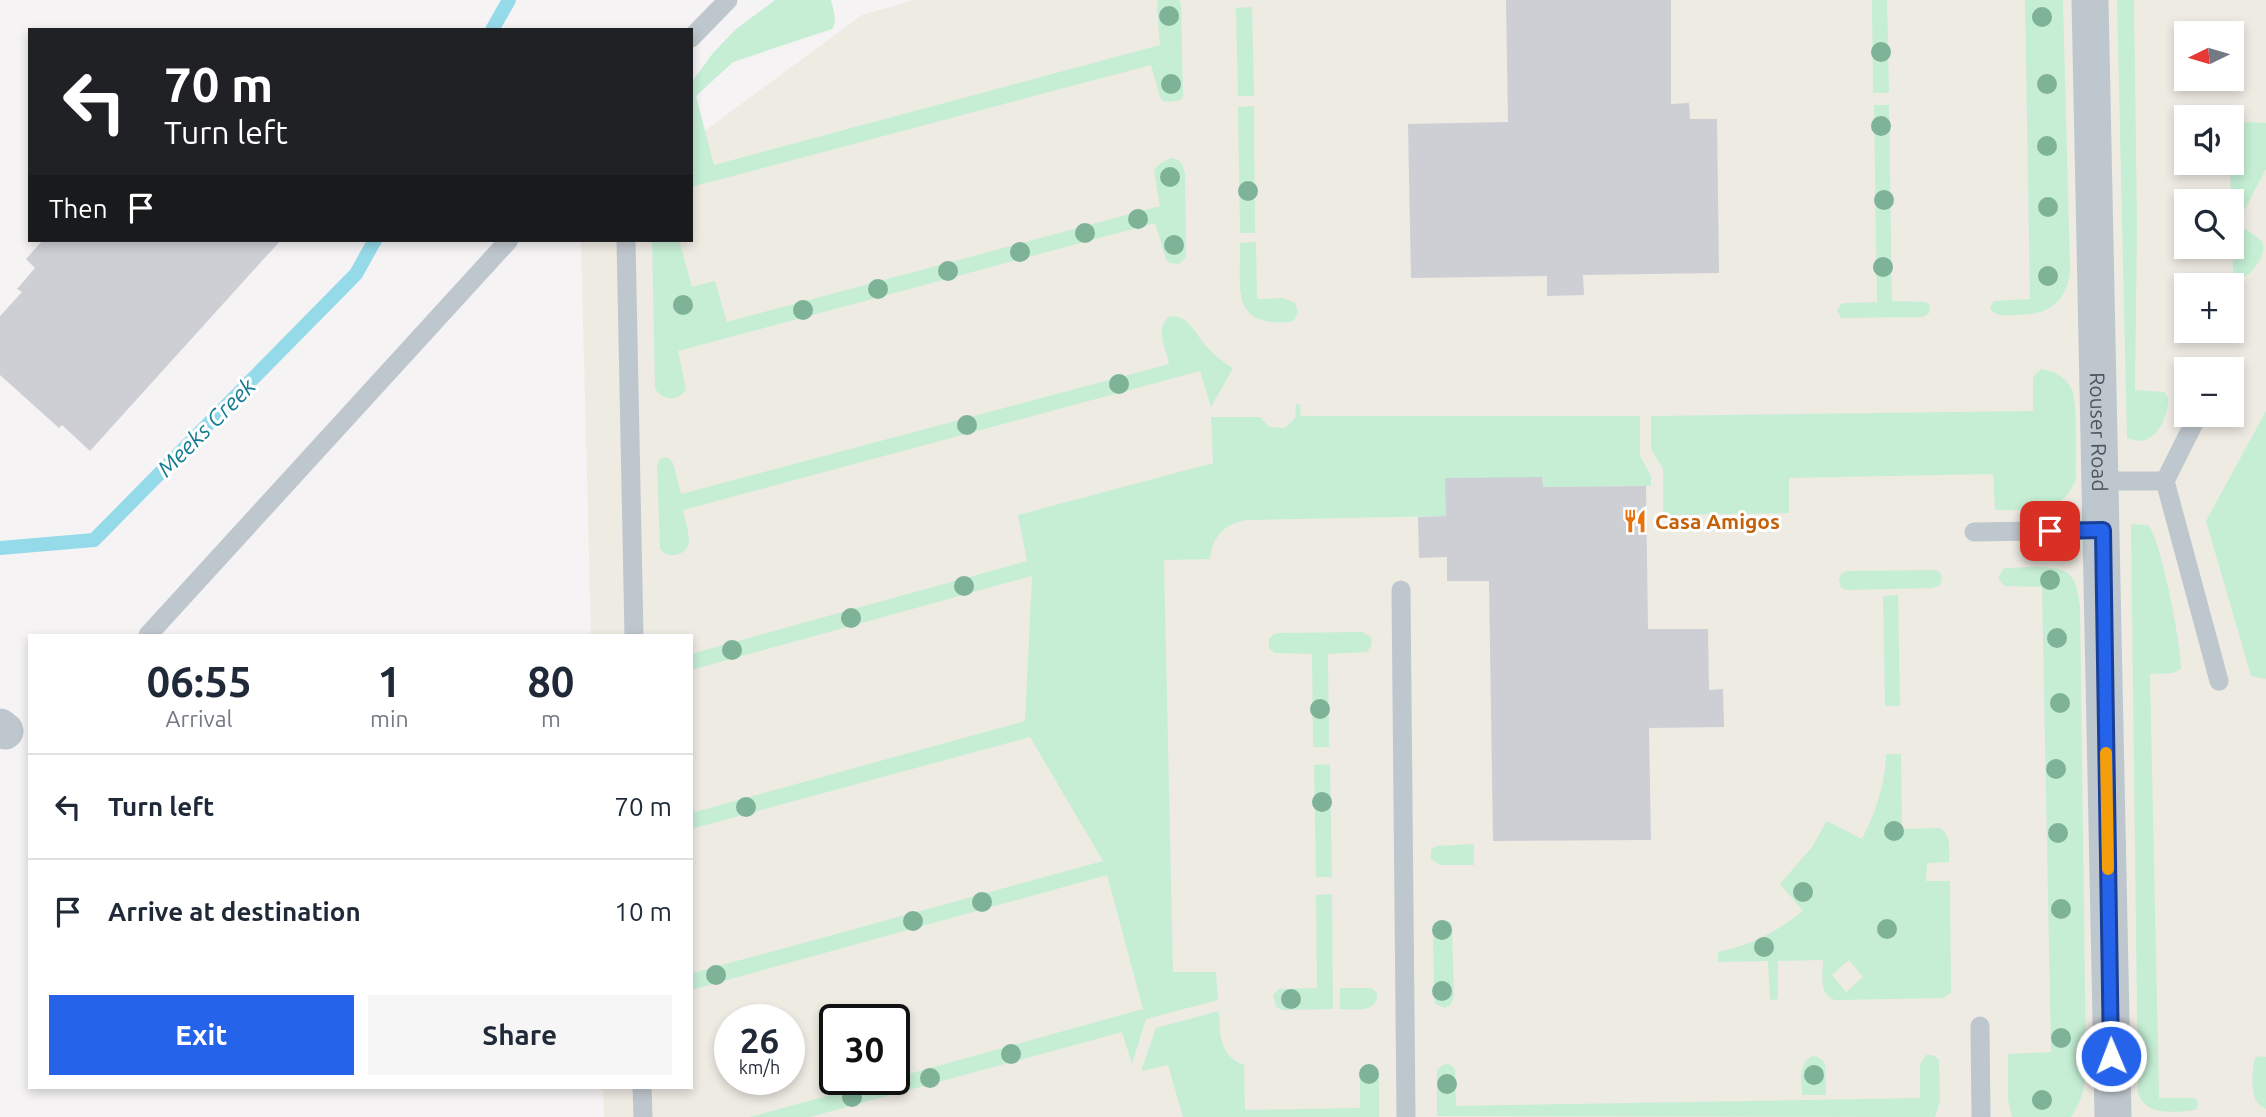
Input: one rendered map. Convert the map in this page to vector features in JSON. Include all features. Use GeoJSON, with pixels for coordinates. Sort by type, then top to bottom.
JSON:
{"type":"FeatureCollection","features":[{"type":"Feature","properties":{"kind":"street","name":"Rouser Road"},"geometry":{"type":"LineString","coordinates":[[2091,0],[2113,1117]]}},
{"type":"Feature","properties":{"kind":"lane"},"geometry":{"type":"LineString","coordinates":[[693,36],[728,0]]}},
{"type":"Feature","properties":{"kind":"lane"},"geometry":{"type":"LineString","coordinates":[[149,634],[507,242]]}},
{"type":"Feature","properties":{"kind":"lane"},"geometry":{"type":"LineString","coordinates":[[626,242],[634,634]]}},
{"type":"Feature","properties":{"kind":"lane"},"geometry":{"type":"LineString","coordinates":[[2192,427],[2165,481],[2219,681]]}},
{"type":"Feature","properties":{"kind":"lane"},"geometry":{"type":"LineString","coordinates":[[2102,481],[2165,481]]}},
{"type":"Feature","properties":{"kind":"lane"},"geometry":{"type":"LineString","coordinates":[[1974,532],[2103,530]]}},
{"type":"Feature","properties":{"kind":"lane"},"geometry":{"type":"LineString","coordinates":[[1401,590],[1406,1117]]}},
{"type":"Feature","properties":{"kind":"lane"},"geometry":{"type":"LineString","coordinates":[[1980,1026],[1981,1117]]}},
{"type":"Feature","properties":{"kind":"lane"},"geometry":{"type":"LineString","coordinates":[[642,1089],[643,1117]]}},
{"type":"Feature","properties":{"kind":"shaded area"},"geometry":{"type":"Polygon","coordinates":[[[914,0],[2266,0],[2266,1117],[604,1117],[603,1089],[693,1089],[693,634],[591,634],[581,242],[693,242],[693,140],[862,15],[914,0]]]}},
{"type":"Feature","properties":{"kind":"green space"},"geometry":{"type":"Polygon","coordinates":[[[775,0],[831,0],[835,22],[832,29],[733,62],[696,96],[714,165],[1160,45],[1158,0],[1179,0],[1181,3],[1183,96],[1181,100],[1163,101],[1151,65],[693,186],[693,80],[713,53],[736,29],[775,0]]]}},
{"type":"Feature","properties":{"kind":"green space"},"geometry":{"type":"Polygon","coordinates":[[[1872,0],[1887,0],[1889,93],[1873,93],[1872,0]]]}},
{"type":"Feature","properties":{"kind":"green space"},"geometry":{"type":"Polygon","coordinates":[[[2025,0],[2063,0],[2070,270],[2065,291],[2047,309],[2029,314],[2004,315],[1992,311],[1990,307],[1994,301],[2030,299],[2025,0]]]}},
{"type":"Feature","properties":{"kind":"green space"},"geometry":{"type":"Polygon","coordinates":[[[2117,0],[2134,0],[2137,225],[2135,390],[2164,392],[2168,398],[2158,431],[2145,440],[2137,441],[2127,438],[2117,0]]]}},
{"type":"Feature","properties":{"kind":"green space"},"geometry":{"type":"Polygon","coordinates":[[[1252,7],[1254,96],[1238,96],[1236,8],[1252,7]]]}},
{"type":"Feature","properties":{"kind":"green space"},"geometry":{"type":"Polygon","coordinates":[[[1874,105],[1889,105],[1892,301],[1926,302],[1930,305],[1929,313],[1923,317],[1841,318],[1837,311],[1841,304],[1845,303],[1877,302],[1874,105]]]}},
{"type":"Feature","properties":{"kind":"green space"},"geometry":{"type":"Polygon","coordinates":[[[1254,106],[1255,233],[1240,233],[1238,107],[1254,106]]]}},
{"type":"Feature","properties":{"kind":"green space"},"geometry":{"type":"Polygon","coordinates":[[[2244,122],[2266,123],[2266,169],[2244,211],[2244,189],[2231,189],[2230,175],[2244,175],[2244,122]]]}},
{"type":"Feature","properties":{"kind":"green space"},"geometry":{"type":"Polygon","coordinates":[[[1171,158],[1181,162],[1185,173],[1186,257],[1179,264],[1169,263],[1166,259],[1155,223],[678,351],[686,389],[679,396],[670,398],[655,388],[652,242],[680,242],[692,287],[715,281],[727,322],[1160,206],[1154,171],[1158,165],[1171,158]]]}},
{"type":"Feature","properties":{"kind":"green space"},"geometry":{"type":"Polygon","coordinates":[[[2244,229],[2263,244],[2262,255],[2246,276],[2244,277],[2244,273],[2234,273],[2233,259],[2244,259],[2244,229]]]}},
{"type":"Feature","properties":{"kind":"green space"},"geometry":{"type":"Polygon","coordinates":[[[1256,242],[1257,299],[1283,298],[1295,303],[1298,312],[1290,322],[1270,322],[1257,318],[1248,311],[1242,301],[1240,243],[1256,242]]]}},
{"type":"Feature","properties":{"kind":"green space"},"geometry":{"type":"Polygon","coordinates":[[[1170,316],[1187,322],[1219,359],[1233,368],[1211,407],[1200,371],[683,510],[689,537],[687,548],[682,553],[673,555],[666,554],[660,548],[657,464],[661,458],[668,457],[673,463],[681,494],[1169,364],[1162,332],[1165,321],[1170,316]]]}},
{"type":"Feature","properties":{"kind":"green space"},"geometry":{"type":"Polygon","coordinates":[[[2041,369],[2055,373],[2067,382],[2072,390],[2075,407],[2076,478],[2063,499],[2054,505],[2032,509],[1995,510],[1993,474],[1789,478],[1789,513],[1663,515],[1663,469],[1651,449],[1651,416],[2033,411],[2033,377],[2041,369]]]}},
{"type":"Feature","properties":{"kind":"green space"},"geometry":{"type":"Polygon","coordinates":[[[1296,404],[1300,405],[1301,416],[1640,416],[1640,456],[1651,476],[1651,486],[1543,487],[1446,516],[1246,520],[1225,528],[1220,533],[1213,544],[1210,559],[1164,560],[1173,972],[1216,972],[1218,1000],[1146,1019],[1132,1064],[1122,1032],[910,1090],[910,1074],[1143,1009],[1107,875],[693,989],[693,973],[1103,861],[1030,737],[693,828],[693,807],[695,812],[1025,721],[1032,576],[693,669],[693,653],[1027,561],[1018,515],[1213,463],[1211,417],[1260,417],[1269,427],[1285,428],[1295,418],[1296,404]]]}},
{"type":"Feature","properties":{"kind":"green space"},"geometry":{"type":"Polygon","coordinates":[[[2266,411],[2266,679],[2251,676],[2206,521],[2266,411]]]}},
{"type":"Feature","properties":{"kind":"green space"},"geometry":{"type":"Polygon","coordinates":[[[2131,524],[2148,525],[2159,550],[2174,618],[2181,669],[2173,673],[2150,674],[2159,1098],[2195,1098],[2198,1103],[2196,1110],[2171,1112],[2154,1109],[2142,1101],[2138,1093],[2131,524]]]}},
{"type":"Feature","properties":{"kind":"green space"},"geometry":{"type":"Polygon","coordinates":[[[2039,567],[2064,571],[2075,582],[2080,606],[2086,1067],[2082,1094],[2071,1117],[2012,1117],[2008,1100],[2008,1054],[2051,1052],[2042,587],[2004,586],[1998,578],[2004,568],[2039,567]]]}},
{"type":"Feature","properties":{"kind":"green space"},"geometry":{"type":"Polygon","coordinates":[[[1847,571],[1940,572],[1942,579],[1940,585],[1933,588],[1847,590],[1841,588],[1839,580],[1841,574],[1847,571]]]}},
{"type":"Feature","properties":{"kind":"green space"},"geometry":{"type":"Polygon","coordinates":[[[1898,595],[1900,706],[1885,706],[1883,596],[1898,595]]]}},
{"type":"Feature","properties":{"kind":"green space"},"geometry":{"type":"Polygon","coordinates":[[[1362,632],[1372,638],[1367,652],[1328,654],[1329,747],[1313,747],[1312,654],[1274,653],[1269,648],[1269,639],[1278,633],[1362,632]]]}},
{"type":"Feature","properties":{"kind":"green space"},"geometry":{"type":"Polygon","coordinates":[[[1886,754],[1901,754],[1902,829],[1939,828],[1948,838],[1949,862],[1927,863],[1926,881],[1950,881],[1951,993],[1943,998],[1835,1000],[1824,989],[1823,960],[1778,961],[1778,999],[1771,1000],[1768,961],[1718,962],[1718,952],[1763,937],[1803,911],[1780,884],[1812,847],[1827,821],[1862,839],[1879,798],[1886,754]],[[1849,960],[1832,975],[1846,992],[1863,977],[1849,960]]]}},
{"type":"Feature","properties":{"kind":"green space"},"geometry":{"type":"Polygon","coordinates":[[[1330,764],[1332,877],[1316,877],[1314,765],[1330,764]]]}},
{"type":"Feature","properties":{"kind":"green space"},"geometry":{"type":"Polygon","coordinates":[[[1474,844],[1474,865],[1440,865],[1431,859],[1431,850],[1436,846],[1474,844]]]}},
{"type":"Feature","properties":{"kind":"green space"},"geometry":{"type":"Polygon","coordinates":[[[1332,894],[1333,1009],[1283,1010],[1276,1007],[1273,995],[1279,989],[1317,988],[1316,895],[1332,894]]]}},
{"type":"Feature","properties":{"kind":"green space"},"geometry":{"type":"Polygon","coordinates":[[[1443,920],[1450,922],[1452,926],[1454,996],[1451,1004],[1445,1008],[1435,1004],[1434,997],[1433,931],[1436,924],[1443,920]]]}},
{"type":"Feature","properties":{"kind":"green space"},"geometry":{"type":"Polygon","coordinates":[[[1340,988],[1371,988],[1377,993],[1376,1000],[1364,1009],[1340,1009],[1340,988]]]}},
{"type":"Feature","properties":{"kind":"green space"},"geometry":{"type":"Polygon","coordinates":[[[1219,1011],[1225,1050],[1244,1065],[1245,1110],[1360,1108],[1360,1071],[1370,1064],[1377,1068],[1379,1074],[1379,1117],[1183,1117],[1168,1065],[1141,1071],[1156,1028],[1219,1011]]]}},
{"type":"Feature","properties":{"kind":"green space"},"geometry":{"type":"Polygon","coordinates":[[[1926,1055],[1933,1055],[1939,1060],[1940,1101],[1935,1117],[1437,1116],[1437,1071],[1446,1064],[1455,1070],[1456,1106],[1920,1098],[1920,1064],[1926,1055]]]}},
{"type":"Feature","properties":{"kind":"green space"},"geometry":{"type":"Polygon","coordinates":[[[1813,1056],[1825,1063],[1826,1095],[1802,1095],[1802,1067],[1813,1056]]]}},
{"type":"Feature","properties":{"kind":"green space"},"geometry":{"type":"Polygon","coordinates":[[[2258,1056],[2266,1057],[2266,1109],[2256,1101],[2253,1092],[2253,1068],[2258,1056]]]}},
{"type":"Feature","properties":{"kind":"green space"},"geometry":{"type":"Polygon","coordinates":[[[831,1095],[891,1095],[810,1117],[750,1117],[831,1095]]]}},
{"type":"Feature","properties":{"kind":"building"},"geometry":{"type":"Polygon","coordinates":[[[1506,0],[1671,0],[1671,104],[1689,103],[1690,119],[1717,119],[1719,273],[1583,275],[1584,295],[1547,296],[1547,276],[1411,278],[1408,124],[1508,122],[1506,0]]]}},
{"type":"Feature","properties":{"kind":"building"},"geometry":{"type":"Polygon","coordinates":[[[41,242],[279,242],[90,451],[62,425],[59,428],[0,375],[0,316],[22,292],[17,289],[35,268],[26,259],[41,242]]]}},
{"type":"Feature","properties":{"kind":"building"},"geometry":{"type":"Polygon","coordinates":[[[1542,477],[1543,487],[1646,486],[1648,629],[1708,629],[1709,690],[1723,689],[1724,727],[1649,728],[1651,840],[1493,841],[1489,581],[1447,581],[1447,557],[1419,558],[1418,517],[1446,516],[1445,478],[1542,477]]]}},
{"type":"Feature","properties":{"kind":"waterway","name":"Meeks Creek"},"geometry":{"type":"LineString","coordinates":[[493,28],[509,0]]}},
{"type":"Feature","properties":{"kind":"waterway","name":"Meeks Creek"},"geometry":{"type":"LineString","coordinates":[[0,548],[94,540],[356,274],[374,242]]}},
{"type":"Feature","properties":{"kind":"slow traffic"},"geometry":{"type":"LineString","coordinates":[[2106,753],[2108,869]]}},
{"type":"Feature","properties":{"kind":"place","name":"Casa Amigos"},"geometry":{"type":"Point","coordinates":[1635,521]}},
{"type":"Feature","properties":{"kind":"route"},"geometry":{"type":"LineString","coordinates":[[2050,531],[2103,530],[2111,1056]]}}]}
